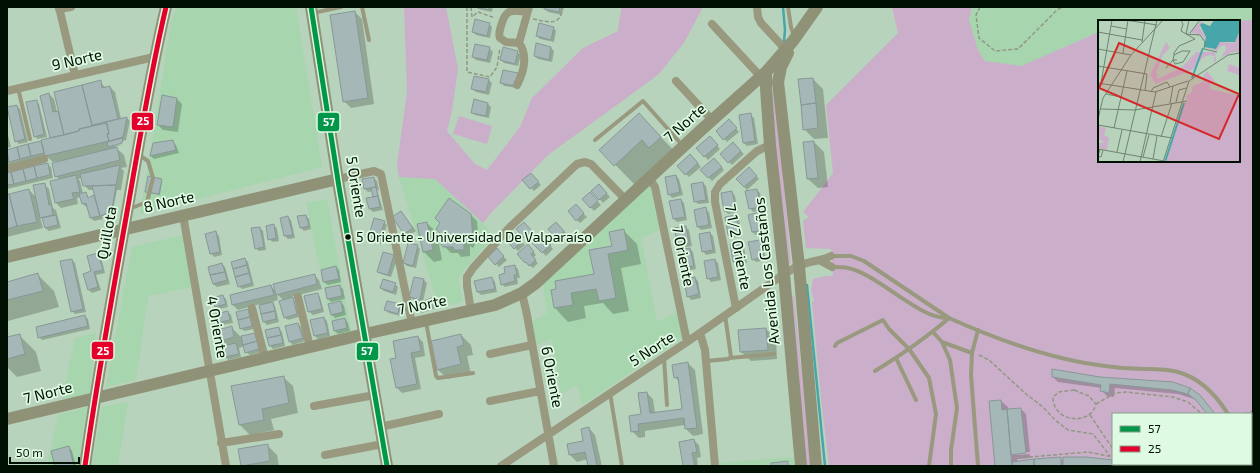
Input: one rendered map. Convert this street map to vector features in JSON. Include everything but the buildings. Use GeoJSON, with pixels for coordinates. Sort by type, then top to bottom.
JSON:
{"type":"FeatureCollection","features":[{"type":"Feature","properties":{"kind":"main road","name":"Quillota"},"geometry":{"type":"LineString","coordinates":[[85,466],[123,230],[154,57],[166,7]]}},
{"type":"Feature","properties":{"kind":"main road"},"geometry":{"type":"LineString","coordinates":[[778,82],[781,67],[791,43],[817,7]]}},
{"type":"Feature","properties":{"kind":"main road","name":"5 Oriente"},"geometry":{"type":"LineString","coordinates":[[312,10],[338,179],[387,466]]}},
{"type":"Feature","properties":{"kind":"main road","name":"7 Norte"},"geometry":{"type":"LineString","coordinates":[[7,420],[365,334],[471,311],[495,305],[522,293],[536,283],[683,146],[764,74],[791,43]]}},
{"type":"Feature","properties":{"kind":"main road"},"geometry":{"type":"LineString","coordinates":[[764,74],[774,76],[778,82]]}},
{"type":"Feature","properties":{"kind":"main road","name":"Avenida Los Castaños"},"geometry":{"type":"LineString","coordinates":[[764,74],[801,466]]}},
{"type":"Feature","properties":{"kind":"main road","name":"Avenida Los Castaños"},"geometry":{"type":"LineString","coordinates":[[778,82],[798,266],[816,466]]}},
{"type":"Feature","properties":{"kind":"main road","name":"8 Norte"},"geometry":{"type":"LineString","coordinates":[[7,257],[338,179]]}},
{"type":"Feature","properties":{"kind":"street"},"geometry":{"type":"LineString","coordinates":[[70,7],[59,8],[75,75]]}},
{"type":"Feature","properties":{"kind":"street"},"geometry":{"type":"LineString","coordinates":[[757,7],[758,17],[761,23],[791,43]]}},
{"type":"Feature","properties":{"kind":"street"},"geometry":{"type":"LineString","coordinates":[[517,85],[525,58],[523,48],[519,43],[502,40],[499,35],[505,14],[510,11],[529,13],[519,43]]}},
{"type":"Feature","properties":{"kind":"street"},"geometry":{"type":"LineString","coordinates":[[712,24],[764,74]]}},
{"type":"Feature","properties":{"kind":"street","name":"9 Norte"},"geometry":{"type":"LineString","coordinates":[[7,91],[154,57]]}},
{"type":"Feature","properties":{"kind":"street"},"geometry":{"type":"LineString","coordinates":[[676,81],[712,120]]}},
{"type":"Feature","properties":{"kind":"street","name":"7 1/2 Oriente"},"geometry":{"type":"LineString","coordinates":[[736,308],[715,202],[715,192],[723,181],[757,151],[770,145]]}},
{"type":"Feature","properties":{"kind":"street"},"geometry":{"type":"LineString","coordinates":[[7,169],[44,159]]}},
{"type":"Feature","properties":{"kind":"street"},"geometry":{"type":"LineString","coordinates":[[471,311],[467,276],[472,268],[510,228],[577,164],[585,162],[591,164],[626,200]]}},
{"type":"Feature","properties":{"kind":"street"},"geometry":{"type":"LineString","coordinates":[[338,179],[374,171],[381,174],[412,324]]}},
{"type":"Feature","properties":{"kind":"street","name":"7 Oriente"},"geometry":{"type":"LineString","coordinates":[[649,178],[655,187],[687,342]]}},
{"type":"Feature","properties":{"kind":"street","name":"4 Oriente"},"geometry":{"type":"LineString","coordinates":[[183,215],[226,466]]}},
{"type":"Feature","properties":{"kind":"street","name":"5 Norte"},"geometry":{"type":"LineString","coordinates":[[500,466],[664,358],[784,274],[808,262],[821,261],[831,256]]}},
{"type":"Feature","properties":{"kind":"street"},"geometry":{"type":"LineString","coordinates":[[821,261],[832,267]]}},
{"type":"Feature","properties":{"kind":"street","name":"6 Oriente"},"geometry":{"type":"LineString","coordinates":[[522,293],[554,466]]}},
{"type":"Feature","properties":{"kind":"street"},"geometry":{"type":"LineString","coordinates":[[298,297],[310,347]]}},
{"type":"Feature","properties":{"kind":"street"},"geometry":{"type":"LineString","coordinates":[[252,308],[265,358]]}},
{"type":"Feature","properties":{"kind":"street"},"geometry":{"type":"LineString","coordinates":[[700,333],[704,350],[715,466]]}},
{"type":"Feature","properties":{"kind":"street"},"geometry":{"type":"LineString","coordinates":[[490,354],[532,345]]}},
{"type":"Feature","properties":{"kind":"street"},"geometry":{"type":"LineString","coordinates":[[490,401],[540,391]]}},
{"type":"Feature","properties":{"kind":"street"},"geometry":{"type":"LineString","coordinates":[[314,406],[375,395]]}},
{"type":"Feature","properties":{"kind":"street"},"geometry":{"type":"LineString","coordinates":[[380,426],[439,414]]}},
{"type":"Feature","properties":{"kind":"street"},"geometry":{"type":"LineString","coordinates":[[221,443],[279,434]]}},
{"type":"Feature","properties":{"kind":"street"},"geometry":{"type":"LineString","coordinates":[[325,455],[384,444]]}},
{"type":"Feature","properties":{"kind":"lane"},"geometry":{"type":"LineString","coordinates":[[312,10],[341,7]]}},
{"type":"Feature","properties":{"kind":"lane"},"geometry":{"type":"LineString","coordinates":[[362,7],[369,40]]}},
{"type":"Feature","properties":{"kind":"lane"},"geometry":{"type":"LineString","coordinates":[[788,7],[791,26],[791,43]]}},
{"type":"Feature","properties":{"kind":"lane"},"geometry":{"type":"LineString","coordinates":[[18,88],[30,139]]}},
{"type":"Feature","properties":{"kind":"lane"},"geometry":{"type":"LineString","coordinates":[[595,140],[643,101],[683,146]]}},
{"type":"Feature","properties":{"kind":"lane"},"geometry":{"type":"LineString","coordinates":[[127,210],[147,202],[153,178],[148,161],[137,154]]}},
{"type":"Feature","properties":{"kind":"lane"},"geometry":{"type":"LineString","coordinates":[[831,256],[851,256],[864,261],[949,318],[1036,351],[1076,362],[1178,372],[1201,383],[1214,395],[1227,413]]}},
{"type":"Feature","properties":{"kind":"lane"},"geometry":{"type":"LineString","coordinates":[[832,267],[847,267],[862,273],[882,284],[921,310],[942,318],[949,318]]}},
{"type":"Feature","properties":{"kind":"lane"},"geometry":{"type":"LineString","coordinates":[[725,315],[731,357],[729,358]]}},
{"type":"Feature","properties":{"kind":"lane"},"geometry":{"type":"LineString","coordinates":[[874,371],[909,349],[933,332],[949,318]]}},
{"type":"Feature","properties":{"kind":"lane"},"geometry":{"type":"LineString","coordinates":[[835,346],[837,343],[883,320],[893,333],[909,349],[928,378],[936,414],[929,466]]}},
{"type":"Feature","properties":{"kind":"lane"},"geometry":{"type":"LineString","coordinates":[[425,321],[436,376],[438,378],[473,373]]}},
{"type":"Feature","properties":{"kind":"lane"},"geometry":{"type":"LineString","coordinates":[[978,330],[972,353],[971,376],[978,466]]}},
{"type":"Feature","properties":{"kind":"lane"},"geometry":{"type":"LineString","coordinates":[[933,332],[942,342],[950,360],[957,408],[951,450],[951,466]]}},
{"type":"Feature","properties":{"kind":"lane"},"geometry":{"type":"LineString","coordinates":[[942,342],[972,353]]}},
{"type":"Feature","properties":{"kind":"lane"},"geometry":{"type":"LineString","coordinates":[[705,361],[774,354]]}},
{"type":"Feature","properties":{"kind":"lane"},"geometry":{"type":"LineString","coordinates":[[664,358],[667,406]]}},
{"type":"Feature","properties":{"kind":"lane"},"geometry":{"type":"LineString","coordinates":[[896,358],[916,400]]}},
{"type":"Feature","properties":{"kind":"lane"},"geometry":{"type":"LineString","coordinates":[[610,393],[622,466]]}},
{"type":"Feature","properties":{"kind":"path"},"geometry":{"type":"LineString","coordinates":[[467,7],[467,72],[490,77],[497,66],[502,40]]}},
{"type":"Feature","properties":{"kind":"path"},"geometry":{"type":"LineString","coordinates":[[471,7],[472,17],[478,12],[502,21]]}},
{"type":"Feature","properties":{"kind":"path"},"geometry":{"type":"LineString","coordinates":[[529,13],[552,23],[562,15],[563,7]]}},
{"type":"Feature","properties":{"kind":"path"},"geometry":{"type":"LineString","coordinates":[[980,7],[976,15],[979,38],[995,51],[1018,49],[1062,7]]}},
{"type":"Feature","properties":{"kind":"path"},"geometry":{"type":"LineString","coordinates":[[972,353],[990,360],[1026,394],[1068,430],[1093,434],[1110,456]]}},
{"type":"Feature","properties":{"kind":"path"},"geometry":{"type":"LineString","coordinates":[[1096,404],[1089,396],[1074,390],[1059,392],[1053,398],[1053,405],[1057,412],[1070,418],[1082,418],[1090,415],[1096,404],[1115,393],[1126,392],[1173,397],[1188,402],[1201,413]]}},
{"type":"Feature","properties":{"kind":"path"},"geometry":{"type":"LineString","coordinates":[[1090,415],[1112,448]]}},
{"type":"Feature","properties":{"kind":"path"},"geometry":{"type":"LineString","coordinates":[[1017,458],[1088,452],[1110,456]]}},
{"type":"Feature","properties":{"kind":"shaded area"},"geometry":{"type":"Polygon","coordinates":[[[177,7],[296,7],[322,167],[140,214],[172,19],[177,7]]]}},
{"type":"Feature","properties":{"kind":"shaded area"},"geometry":{"type":"Polygon","coordinates":[[[404,7],[446,7],[458,69],[452,111],[447,131],[475,164],[487,170],[520,127],[532,98],[583,48],[618,31],[621,9],[623,7],[703,7],[684,43],[658,75],[548,155],[483,223],[435,179],[399,177],[397,165],[407,91],[404,7]]]}},
{"type":"Feature","properties":{"kind":"shaded area"},"geometry":{"type":"Polygon","coordinates":[[[892,7],[972,7],[969,20],[978,50],[985,61],[1021,66],[1098,32],[1098,162],[1240,162],[1240,21],[1253,20],[1253,466],[829,466],[812,302],[814,301],[811,291],[813,279],[833,276],[831,249],[806,248],[803,221],[809,217],[803,212],[833,173],[826,105],[898,33],[892,7]]]}},
{"type":"Feature","properties":{"kind":"shaded area"},"geometry":{"type":"Polygon","coordinates":[[[972,7],[1253,7],[1253,20],[1098,20],[1098,32],[1021,66],[985,61],[978,50],[969,20],[972,7]]]}},
{"type":"Feature","properties":{"kind":"shaded area"},"geometry":{"type":"Polygon","coordinates":[[[770,90],[775,90],[791,263],[787,265],[770,90]]]}},
{"type":"Feature","properties":{"kind":"shaded area"},"geometry":{"type":"Polygon","coordinates":[[[459,116],[492,126],[487,144],[453,134],[459,116]]]}},
{"type":"Feature","properties":{"kind":"shaded area"},"geometry":{"type":"Polygon","coordinates":[[[409,162],[435,179],[483,223],[494,237],[469,264],[458,279],[463,301],[439,308],[399,177],[397,165],[409,162]]]}},
{"type":"Feature","properties":{"kind":"shaded area"},"geometry":{"type":"Polygon","coordinates":[[[648,183],[651,189],[659,230],[641,238],[657,322],[677,312],[683,337],[582,405],[577,385],[561,394],[552,339],[533,346],[530,322],[547,314],[543,283],[648,183]]]}},
{"type":"Feature","properties":{"kind":"shaded area"},"geometry":{"type":"Polygon","coordinates":[[[327,199],[351,331],[334,335],[306,203],[327,199]]]}},
{"type":"Feature","properties":{"kind":"shaded area"},"geometry":{"type":"Polygon","coordinates":[[[183,235],[192,287],[148,296],[136,380],[106,387],[132,247],[183,235]]]}},
{"type":"Feature","properties":{"kind":"shaded area"},"geometry":{"type":"Polygon","coordinates":[[[794,295],[811,466],[806,466],[790,297],[794,295]]]}},
{"type":"Feature","properties":{"kind":"shaded area"},"geometry":{"type":"Polygon","coordinates":[[[96,333],[89,394],[62,399],[75,338],[96,333]]]}},
{"type":"Feature","properties":{"kind":"shaded area"},"geometry":{"type":"Polygon","coordinates":[[[128,402],[118,466],[92,466],[102,407],[128,402]]]}},
{"type":"Feature","properties":{"kind":"shaded area"},"geometry":{"type":"Polygon","coordinates":[[[87,407],[79,466],[47,466],[58,415],[87,407]]]}},
{"type":"Feature","properties":{"kind":"shaded area"},"geometry":{"type":"Polygon","coordinates":[[[793,457],[794,466],[720,466],[719,463],[793,457]]]}},
{"type":"Feature","properties":{"kind":"waterway"},"geometry":{"type":"LineString","coordinates":[[783,7],[785,30],[784,41]]}},
{"type":"Feature","properties":{"kind":"waterway"},"geometry":{"type":"LineString","coordinates":[[807,285],[825,466]]}},
{"type":"Feature","properties":{"kind":"transit line","name":"25"},"geometry":{"type":"LineString","coordinates":[[85,466],[140,135],[166,7]]}},
{"type":"Feature","properties":{"kind":"transit line","name":"57"},"geometry":{"type":"LineString","coordinates":[[311,7],[339,187],[387,466]]}},
{"type":"Feature","properties":{"kind":"place","name":"5 Oriente - Universidad De Valparaíso"},"geometry":{"type":"Point","coordinates":[348,237]}}]}
